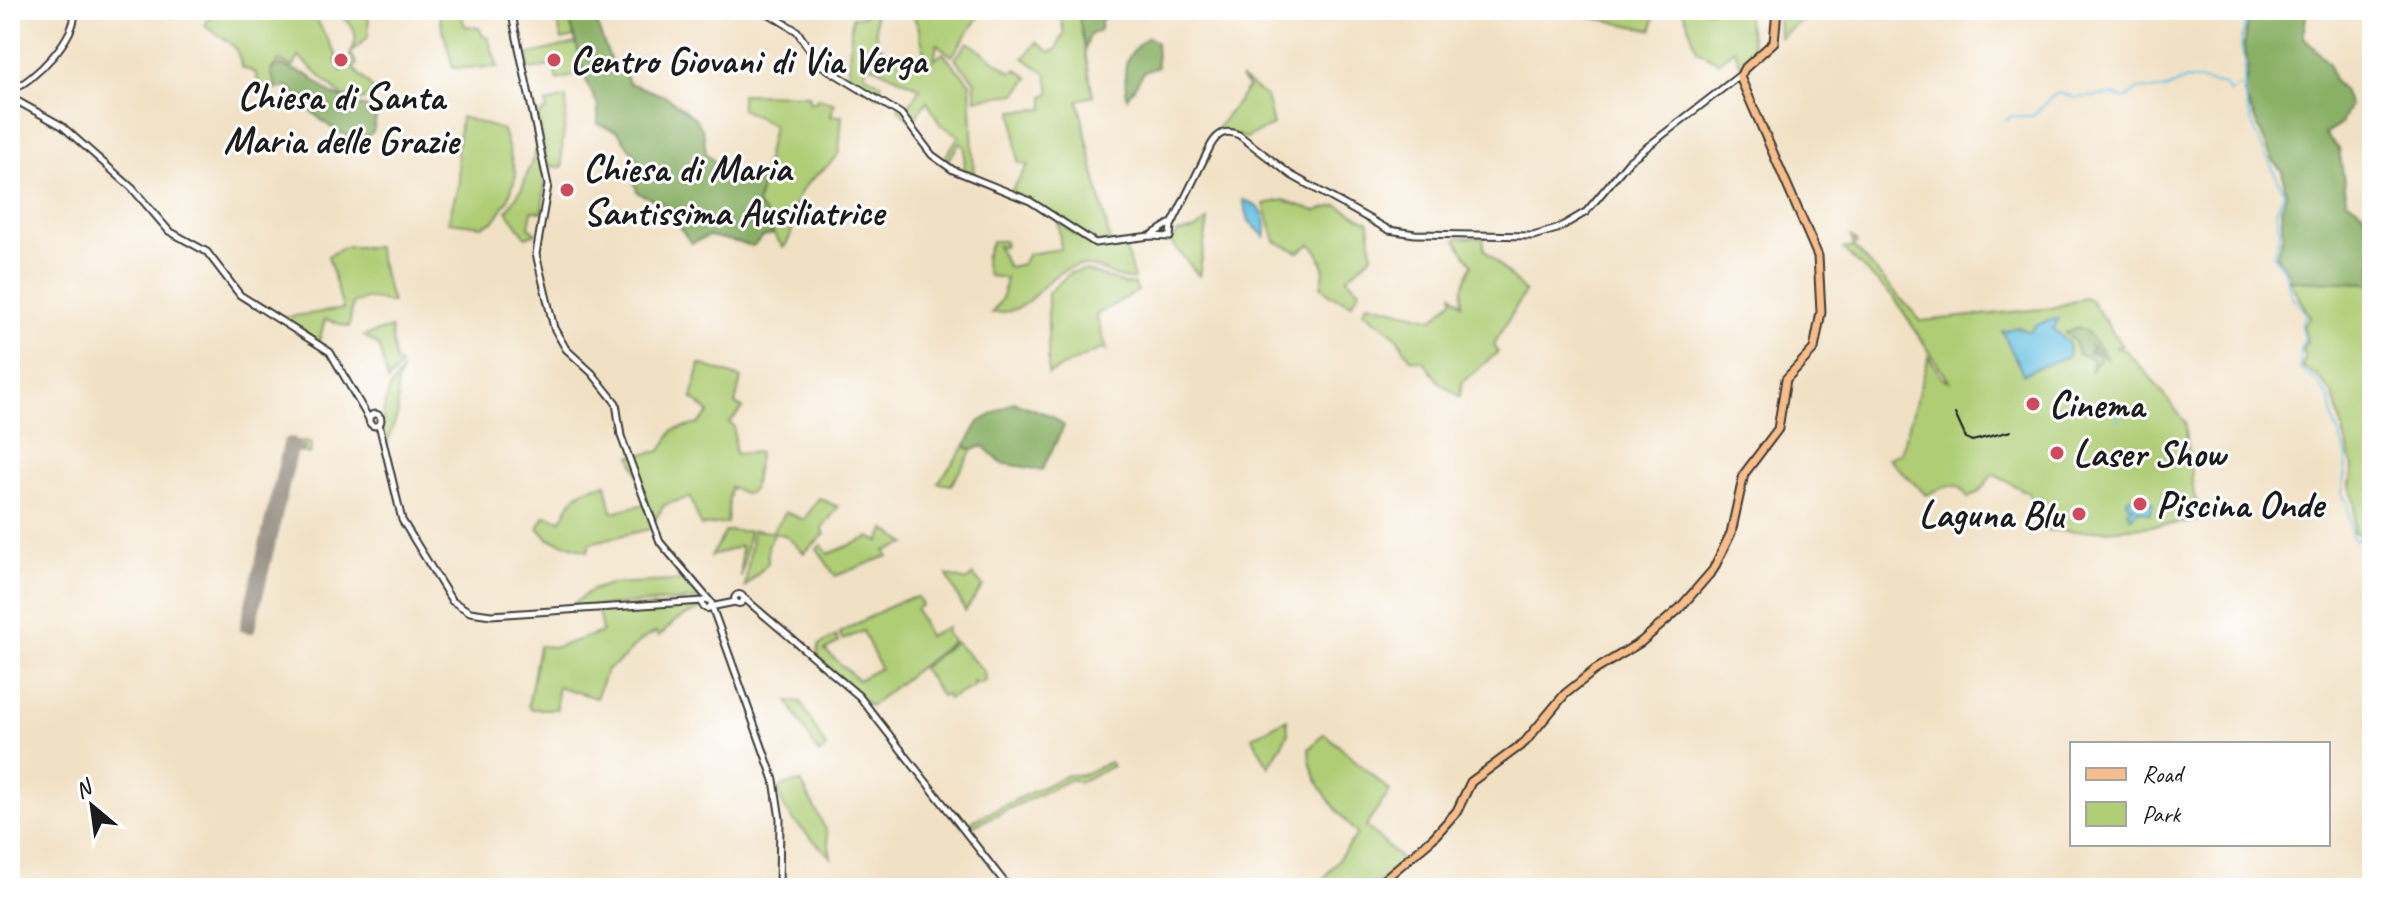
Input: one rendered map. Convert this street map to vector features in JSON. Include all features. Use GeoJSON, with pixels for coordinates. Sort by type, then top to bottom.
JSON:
{"type":"FeatureCollection","features":[{"type":"Feature","properties":{"kind":"main road"},"geometry":{"type":"LineString","coordinates":[[1374,888],[1433,838],[1457,811],[1471,782],[1525,742],[1565,694],[1595,670],[1641,642],[1679,609],[1713,570],[1731,533],[1744,474],[1778,429],[1786,379],[1814,349],[1821,312],[1818,256],[1740,75],[1774,42],[1777,10]]}},
{"type":"Feature","properties":{"kind":"street"},"geometry":{"type":"LineString","coordinates":[[74,10],[73,31],[30,81],[12,96],[62,126],[132,188],[169,231],[203,249],[240,295],[330,352],[376,425],[398,514],[443,589],[465,610],[491,615],[739,600],[753,606],[859,696],[1009,888]]}},
{"type":"Feature","properties":{"kind":"street"},"geometry":{"type":"LineString","coordinates":[[530,10],[512,12],[548,185],[536,259],[555,333],[616,403],[621,436],[660,542],[700,589],[714,619],[772,771],[780,819],[779,888]]}},
{"type":"Feature","properties":{"kind":"street"},"geometry":{"type":"LineString","coordinates":[[763,10],[797,31],[819,64],[901,114],[932,155],[960,175],[1030,201],[1090,242],[1109,244],[1164,232],[1173,221],[1213,141],[1222,133],[1231,132],[1291,175],[1389,230],[1455,236],[1540,235],[1586,212],[1629,161],[1706,98],[1740,75]]}},
{"type":"Feature","properties":{"kind":"street"},"geometry":{"type":"LineString","coordinates":[[372,416],[380,418],[376,425]]}},
{"type":"Feature","properties":{"kind":"green space"},"geometry":{"type":"Polygon","coordinates":[[[219,10],[311,10],[338,58],[335,60],[341,71],[349,66],[345,59],[352,55],[357,64],[353,68],[374,90],[363,100],[342,96],[299,57],[293,67],[279,61],[271,70],[276,89],[260,93],[256,73],[241,67],[233,46],[206,26],[206,21],[219,10]]]}},
{"type":"Feature","properties":{"kind":"green space"},"geometry":{"type":"Polygon","coordinates":[[[330,10],[369,10],[368,37],[350,54],[355,40],[353,28],[345,19],[331,14],[330,10]]]}},
{"type":"Feature","properties":{"kind":"green space"},"geometry":{"type":"Polygon","coordinates":[[[438,10],[452,10],[461,15],[465,26],[479,28],[488,38],[498,67],[453,68],[438,10]]]}},
{"type":"Feature","properties":{"kind":"green space"},"geometry":{"type":"Polygon","coordinates":[[[567,10],[574,37],[562,40],[556,18],[545,14],[538,22],[536,11],[567,10]]]}},
{"type":"Feature","properties":{"kind":"green space"},"geometry":{"type":"Polygon","coordinates":[[[567,10],[596,10],[599,30],[611,62],[626,59],[624,71],[629,83],[667,97],[696,119],[703,131],[706,153],[735,183],[748,182],[764,173],[757,206],[765,213],[772,235],[764,236],[753,246],[709,236],[691,243],[662,203],[638,193],[634,183],[641,165],[618,132],[598,124],[598,105],[588,86],[567,10]]]}},
{"type":"Feature","properties":{"kind":"green space"},"geometry":{"type":"Polygon","coordinates":[[[863,10],[874,10],[877,46],[882,46],[883,53],[893,52],[888,58],[896,55],[917,62],[925,58],[921,36],[914,18],[905,10],[983,10],[952,56],[937,44],[934,60],[943,53],[970,83],[974,178],[964,174],[965,147],[960,143],[946,163],[943,160],[959,136],[940,124],[927,101],[912,122],[898,109],[901,103],[908,107],[920,88],[868,64],[864,74],[882,84],[877,96],[848,76],[852,17],[865,16],[863,10]]]}},
{"type":"Feature","properties":{"kind":"green space"},"geometry":{"type":"Polygon","coordinates":[[[1059,10],[1078,10],[1093,96],[1078,100],[1110,241],[1096,241],[1011,191],[1028,165],[1018,163],[1013,111],[1044,109],[1044,96],[1050,93],[1047,74],[1024,58],[1037,42],[1050,52],[1056,50],[1064,33],[1059,10]]]}},
{"type":"Feature","properties":{"kind":"green space"},"geometry":{"type":"Polygon","coordinates":[[[1103,10],[1115,10],[1101,20],[1100,30],[1090,35],[1085,50],[1079,18],[1103,10]]]}},
{"type":"Feature","properties":{"kind":"green space"},"geometry":{"type":"Polygon","coordinates":[[[1586,10],[1655,10],[1652,30],[1589,17],[1586,10]]]}},
{"type":"Feature","properties":{"kind":"green space"},"geometry":{"type":"Polygon","coordinates":[[[1683,10],[1745,10],[1755,57],[1742,68],[1734,49],[1719,62],[1697,50],[1683,10]]]}},
{"type":"Feature","properties":{"kind":"green space"},"geometry":{"type":"Polygon","coordinates":[[[1778,10],[1828,10],[1800,22],[1779,38],[1778,10]]]}},
{"type":"Feature","properties":{"kind":"green space"},"geometry":{"type":"Polygon","coordinates":[[[2251,10],[2307,10],[2303,36],[2329,64],[2334,81],[2343,90],[2349,106],[2341,124],[2325,134],[2339,149],[2347,200],[2363,212],[2372,231],[2372,283],[2289,280],[2276,256],[2283,234],[2281,209],[2286,194],[2282,171],[2273,161],[2244,94],[2248,63],[2243,45],[2251,10]]]}},
{"type":"Feature","properties":{"kind":"green space"},"geometry":{"type":"Polygon","coordinates":[[[1148,37],[1156,42],[1157,67],[1144,72],[1127,98],[1126,63],[1133,51],[1148,37]]]}},
{"type":"Feature","properties":{"kind":"green space"},"geometry":{"type":"Polygon","coordinates":[[[968,42],[1011,72],[1017,69],[1029,78],[1016,94],[976,99],[974,80],[955,59],[968,42]]]}},
{"type":"Feature","properties":{"kind":"green space","name":"Centro Giovani di Via Verga"},"geometry":{"type":"Polygon","coordinates":[[[576,43],[584,73],[557,80],[553,65],[531,70],[527,55],[576,43]]]}},
{"type":"Feature","properties":{"kind":"green space"},"geometry":{"type":"Polygon","coordinates":[[[280,65],[308,75],[331,94],[377,112],[373,132],[363,137],[351,137],[339,132],[316,115],[288,87],[276,89],[271,70],[280,65]]]}},
{"type":"Feature","properties":{"kind":"green space"},"geometry":{"type":"Polygon","coordinates":[[[1240,78],[1266,96],[1273,125],[1246,138],[1222,131],[1209,143],[1248,87],[1240,78]]]}},
{"type":"Feature","properties":{"kind":"green space"},"geometry":{"type":"Polygon","coordinates":[[[741,94],[809,95],[809,102],[816,102],[817,98],[834,103],[831,116],[842,116],[839,153],[800,193],[791,234],[784,248],[757,206],[773,125],[741,109],[741,94]]]}},
{"type":"Feature","properties":{"kind":"green space"},"geometry":{"type":"Polygon","coordinates":[[[566,98],[563,167],[548,166],[537,116],[547,110],[546,103],[566,98]]]}},
{"type":"Feature","properties":{"kind":"green space"},"geometry":{"type":"Polygon","coordinates":[[[461,117],[503,130],[516,175],[508,200],[494,221],[482,226],[448,222],[459,182],[457,150],[461,117]]]}},
{"type":"Feature","properties":{"kind":"green space"},"geometry":{"type":"Polygon","coordinates":[[[538,145],[545,182],[542,212],[532,211],[529,227],[536,233],[526,237],[507,211],[522,188],[538,145]]]}},
{"type":"Feature","properties":{"kind":"green space"},"geometry":{"type":"Polygon","coordinates":[[[1284,200],[1316,211],[1338,205],[1369,222],[1372,255],[1347,278],[1360,290],[1352,304],[1330,295],[1321,286],[1323,263],[1311,244],[1298,252],[1275,241],[1264,204],[1284,200]]]}},
{"type":"Feature","properties":{"kind":"green space"},"geometry":{"type":"Polygon","coordinates":[[[1208,220],[1199,276],[1170,241],[1177,233],[1194,230],[1208,220]]]}},
{"type":"Feature","properties":{"kind":"green space"},"geometry":{"type":"Polygon","coordinates":[[[1058,222],[1088,241],[1104,244],[1124,242],[1134,279],[1090,266],[1073,267],[1061,272],[1018,308],[992,313],[1002,298],[1006,278],[989,276],[987,271],[985,258],[992,241],[1005,241],[1004,247],[997,246],[1008,267],[1022,264],[1028,254],[1061,249],[1058,222]]]}},
{"type":"Feature","properties":{"kind":"green space"},"geometry":{"type":"Polygon","coordinates":[[[1458,237],[1483,238],[1484,249],[1525,292],[1494,344],[1498,352],[1462,383],[1460,397],[1439,382],[1423,361],[1411,359],[1395,335],[1363,311],[1368,303],[1433,319],[1453,300],[1453,294],[1462,304],[1463,287],[1472,264],[1456,240],[1458,237]]]}},
{"type":"Feature","properties":{"kind":"green space"},"geometry":{"type":"Polygon","coordinates":[[[344,247],[376,247],[392,303],[369,298],[353,303],[349,327],[325,319],[319,342],[280,318],[343,309],[328,256],[344,247]]]}},
{"type":"Feature","properties":{"kind":"green space"},"geometry":{"type":"Polygon","coordinates":[[[1854,247],[1921,321],[2052,308],[2084,298],[2091,300],[2122,346],[2115,347],[2126,351],[2185,422],[2194,495],[2205,519],[2120,529],[2070,531],[2041,528],[2029,493],[1993,474],[1979,492],[1968,498],[1959,486],[1947,486],[1926,495],[1888,458],[1901,453],[1929,356],[1942,378],[1949,381],[1894,298],[1843,249],[1854,247]]]}},
{"type":"Feature","properties":{"kind":"green space"},"geometry":{"type":"Polygon","coordinates":[[[1085,270],[1124,284],[1134,284],[1138,291],[1096,315],[1107,350],[1098,350],[1048,374],[1048,293],[1070,273],[1085,270]]]}},
{"type":"Feature","properties":{"kind":"green space"},"geometry":{"type":"Polygon","coordinates":[[[2289,280],[2372,283],[2372,538],[2353,533],[2355,505],[2350,485],[2353,467],[2333,395],[2318,376],[2302,368],[2305,357],[2302,349],[2307,341],[2303,326],[2310,317],[2289,280]]]}},
{"type":"Feature","properties":{"kind":"green space"},"geometry":{"type":"Polygon","coordinates":[[[2078,327],[2088,333],[2108,359],[2089,344],[2093,350],[2087,352],[2097,353],[2100,359],[2091,371],[2092,358],[2078,354],[2074,340],[2065,332],[2078,327]]]}},
{"type":"Feature","properties":{"kind":"green space"},"geometry":{"type":"Polygon","coordinates":[[[391,328],[395,361],[401,365],[388,381],[379,346],[364,336],[391,328]]]}},
{"type":"Feature","properties":{"kind":"green space"},"geometry":{"type":"Polygon","coordinates":[[[700,364],[741,378],[735,404],[743,408],[729,423],[734,426],[735,454],[759,452],[753,490],[746,494],[730,487],[727,523],[701,526],[690,497],[664,505],[655,520],[631,456],[661,451],[673,430],[698,424],[709,413],[692,398],[700,364]]]}},
{"type":"Feature","properties":{"kind":"green space"},"geometry":{"type":"Polygon","coordinates":[[[402,370],[397,384],[398,413],[385,449],[382,428],[384,408],[390,388],[402,370]]]}},
{"type":"Feature","properties":{"kind":"green space"},"geometry":{"type":"Polygon","coordinates":[[[1014,402],[1052,416],[1064,426],[1042,470],[1001,463],[983,446],[973,450],[965,446],[979,422],[1014,402]]]}},
{"type":"Feature","properties":{"kind":"green space"},"geometry":{"type":"Polygon","coordinates":[[[285,440],[312,443],[310,454],[296,451],[253,632],[241,630],[285,440]]]}},
{"type":"Feature","properties":{"kind":"green space"},"geometry":{"type":"Polygon","coordinates":[[[965,446],[973,450],[951,485],[938,483],[965,446]]]}},
{"type":"Feature","properties":{"kind":"green space"},"geometry":{"type":"Polygon","coordinates":[[[606,484],[612,512],[645,504],[654,528],[590,543],[588,551],[549,539],[538,528],[545,516],[561,520],[577,494],[606,484]]]}},
{"type":"Feature","properties":{"kind":"green space"},"geometry":{"type":"Polygon","coordinates":[[[819,498],[838,507],[822,529],[825,534],[804,553],[785,535],[774,533],[768,546],[768,563],[745,587],[753,530],[772,532],[786,512],[804,520],[819,498]]]}},
{"type":"Feature","properties":{"kind":"green space"},"geometry":{"type":"Polygon","coordinates":[[[885,529],[907,544],[885,551],[888,556],[835,576],[817,548],[822,545],[828,554],[870,537],[880,542],[885,529]]]}},
{"type":"Feature","properties":{"kind":"green space"},"geometry":{"type":"Polygon","coordinates":[[[726,531],[749,531],[741,578],[741,546],[711,556],[726,531]]]}},
{"type":"Feature","properties":{"kind":"green space"},"geometry":{"type":"Polygon","coordinates":[[[947,575],[966,581],[973,575],[983,586],[965,611],[947,575]]]}},
{"type":"Feature","properties":{"kind":"green space"},"geometry":{"type":"Polygon","coordinates":[[[692,580],[701,599],[568,608],[590,591],[609,584],[692,580]]]}},
{"type":"Feature","properties":{"kind":"green space"},"geometry":{"type":"Polygon","coordinates":[[[918,597],[922,605],[916,609],[928,636],[947,627],[946,633],[953,641],[870,706],[818,656],[819,645],[836,636],[839,642],[825,650],[858,680],[880,668],[863,631],[843,640],[839,633],[900,601],[918,597]]]}},
{"type":"Feature","properties":{"kind":"green space"},"geometry":{"type":"Polygon","coordinates":[[[689,605],[703,608],[676,620],[659,637],[657,632],[634,646],[607,669],[596,698],[557,686],[557,709],[531,709],[528,706],[539,646],[557,647],[602,632],[598,610],[689,605]]]}},
{"type":"Feature","properties":{"kind":"green space"},"geometry":{"type":"Polygon","coordinates":[[[955,642],[983,670],[986,681],[978,684],[973,681],[974,687],[948,699],[946,694],[941,696],[922,668],[955,642]]]}},
{"type":"Feature","properties":{"kind":"green space"},"geometry":{"type":"Polygon","coordinates":[[[788,701],[801,702],[826,748],[819,754],[788,701]]]}},
{"type":"Feature","properties":{"kind":"green space"},"geometry":{"type":"Polygon","coordinates":[[[1287,719],[1288,733],[1269,767],[1252,737],[1287,719]]]}},
{"type":"Feature","properties":{"kind":"green space"},"geometry":{"type":"Polygon","coordinates":[[[1324,733],[1390,791],[1366,826],[1403,861],[1372,888],[1317,888],[1357,834],[1326,795],[1310,761],[1309,749],[1324,733]]]}},
{"type":"Feature","properties":{"kind":"green space"},"geometry":{"type":"Polygon","coordinates":[[[1110,762],[1113,766],[1079,782],[1071,779],[967,829],[974,820],[1067,775],[1082,775],[1110,762]]]}},
{"type":"Feature","properties":{"kind":"green space"},"geometry":{"type":"Polygon","coordinates":[[[801,782],[826,830],[831,857],[797,824],[783,804],[781,786],[801,782]]]}},
{"type":"Feature","properties":{"kind":"water"},"geometry":{"type":"Polygon","coordinates":[[[1243,200],[1255,205],[1262,213],[1266,224],[1265,237],[1249,221],[1243,200]]]}},
{"type":"Feature","properties":{"kind":"water"},"geometry":{"type":"Polygon","coordinates":[[[2059,318],[2053,329],[2069,343],[2068,356],[2023,374],[2002,331],[2018,327],[2030,332],[2035,325],[2059,318]]]}},
{"type":"Feature","properties":{"kind":"water","name":"Piscina Onde"},"geometry":{"type":"Polygon","coordinates":[[[2140,491],[2145,500],[2153,503],[2150,514],[2139,510],[2131,517],[2127,510],[2134,507],[2128,505],[2126,500],[2140,491]]]}},
{"type":"Feature","properties":{"kind":"waterway"},"geometry":{"type":"LineString","coordinates":[[2246,10],[2249,17],[2241,43],[2249,115],[2284,192],[2276,212],[2280,232],[2273,256],[2285,273],[2291,295],[2306,313],[2301,326],[2304,340],[2300,349],[2300,370],[2317,381],[2330,399],[2333,419],[2347,457],[2342,495],[2348,503],[2351,537],[2355,540],[2366,537],[2372,541]]}},
{"type":"Feature","properties":{"kind":"waterway"},"geometry":{"type":"LineString","coordinates":[[2005,120],[2012,116],[2033,116],[2052,96],[2060,93],[2075,98],[2113,95],[2126,99],[2138,89],[2163,90],[2187,79],[2225,85],[2230,93],[2241,86]]}},
{"type":"Feature","properties":{"kind":"waterway"},"geometry":{"type":"LineString","coordinates":[[2117,420],[2125,405]]}},
{"type":"Feature","properties":{"kind":"taxiway"},"geometry":{"type":"LineString","coordinates":[[291,445],[303,448]]}},
{"type":"Feature","properties":{"kind":"runway"},"geometry":{"type":"LineString","coordinates":[[248,625],[291,445]]}},
{"type":"Feature","properties":{"kind":"tram line"},"geometry":{"type":"LineString","coordinates":[[1955,414],[1966,438],[1972,441],[2011,431]]}},
{"type":"Feature","properties":{"kind":"place","name":"Chiesa di Santa Maria delle Grazie"},"geometry":{"type":"Point","coordinates":[341,60]}},
{"type":"Feature","properties":{"kind":"place","name":"Centro Giovani di Via Verga"},"geometry":{"type":"Point","coordinates":[554,60]}},
{"type":"Feature","properties":{"kind":"place","name":"Chiesa di Maria Santissima Ausiliatrice"},"geometry":{"type":"Point","coordinates":[567,190]}},
{"type":"Feature","properties":{"kind":"place","name":"Cinema"},"geometry":{"type":"Point","coordinates":[2033,404]}},
{"type":"Feature","properties":{"kind":"place","name":"Laser Show"},"geometry":{"type":"Point","coordinates":[2057,453]}},
{"type":"Feature","properties":{"kind":"place","name":"Piscina Onde"},"geometry":{"type":"Point","coordinates":[2140,504]}},
{"type":"Feature","properties":{"kind":"place","name":"Laguna Blu"},"geometry":{"type":"Point","coordinates":[2079,514]}}]}
